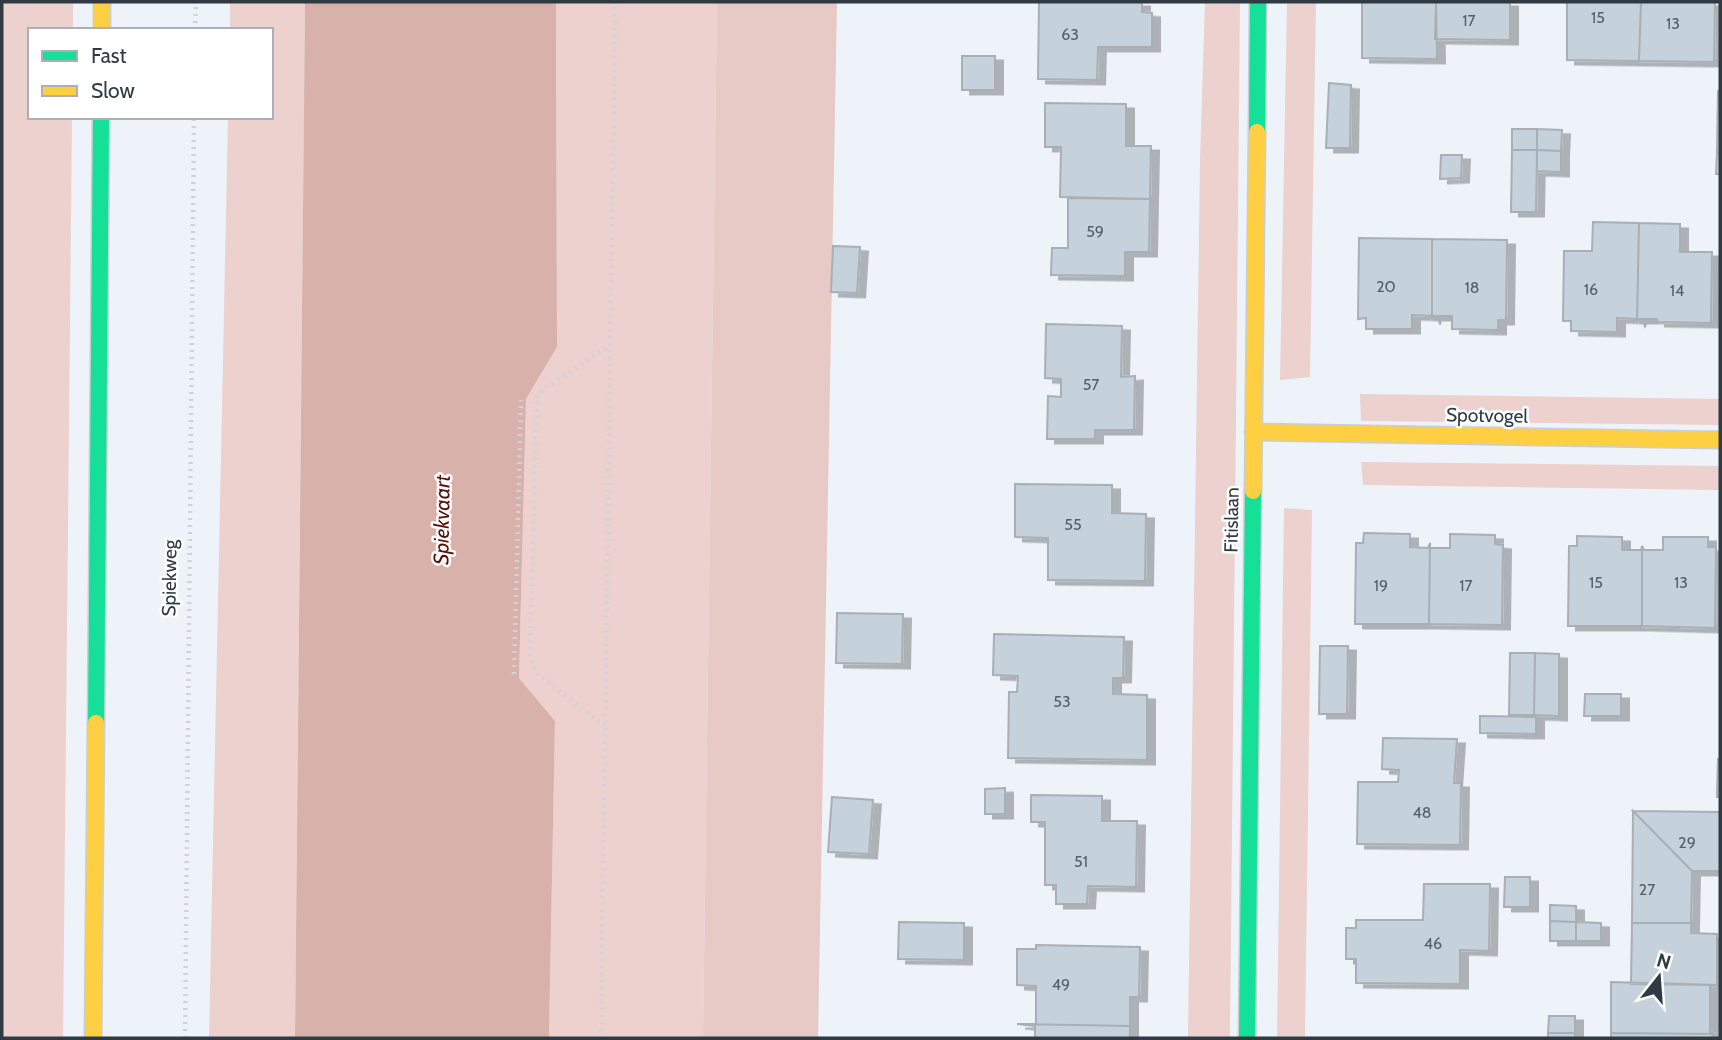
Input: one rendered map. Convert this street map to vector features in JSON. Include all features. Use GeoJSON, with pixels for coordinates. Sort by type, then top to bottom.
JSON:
{"type":"FeatureCollection","features":[{"type":"Feature","properties":{"kind":"street"},"geometry":{"type":"LineString","coordinates":[[102,2],[102,28]]}},
{"type":"Feature","properties":{"kind":"street","name":"Fitislaan"},"geometry":{"type":"LineString","coordinates":[[1247,1038],[1258,2]]}},
{"type":"Feature","properties":{"kind":"street"},"geometry":{"type":"LineString","coordinates":[[93,1038],[101,119]]}},
{"type":"Feature","properties":{"kind":"street","name":"Spotvogel"},"geometry":{"type":"LineString","coordinates":[[1253,432],[1720,440]]}},
{"type":"Feature","properties":{"kind":"path"},"geometry":{"type":"LineString","coordinates":[[195,28],[196,2]]}},
{"type":"Feature","properties":{"kind":"path"},"geometry":{"type":"LineString","coordinates":[[601,1038],[615,2]]}},
{"type":"Feature","properties":{"kind":"path","name":"Spiekweg"},"geometry":{"type":"LineString","coordinates":[[185,1038],[194,119]]}},
{"type":"Feature","properties":{"kind":"path"},"geometry":{"type":"LineString","coordinates":[[605,726],[536,673],[530,657],[537,394],[610,345]]}},
{"type":"Feature","properties":{"kind":"path"},"geometry":{"type":"LineString","coordinates":[[514,674],[520,400]]}},
{"type":"Feature","properties":{"kind":"shaded area"},"geometry":{"type":"Polygon","coordinates":[[[2,2],[73,2],[73,28],[28,28],[28,119],[72,119],[63,1038],[2,1038],[2,2]]]}},
{"type":"Feature","properties":{"kind":"shaded area"},"geometry":{"type":"Polygon","coordinates":[[[230,2],[305,2],[295,1038],[209,1038],[228,119],[273,119],[273,28],[230,28],[230,2]]]}},
{"type":"Feature","properties":{"kind":"shaded area"},"geometry":{"type":"Polygon","coordinates":[[[556,2],[717,2],[703,1038],[549,1038],[555,721],[519,678],[526,399],[557,347],[556,2]]]}},
{"type":"Feature","properties":{"kind":"shaded area"},"geometry":{"type":"Polygon","coordinates":[[[717,2],[837,2],[818,1038],[703,1038],[717,2]]]}},
{"type":"Feature","properties":{"kind":"shaded area"},"geometry":{"type":"Polygon","coordinates":[[[1205,2],[1240,2],[1230,1038],[1188,1038],[1200,159],[1205,2]]]}},
{"type":"Feature","properties":{"kind":"shaded area"},"geometry":{"type":"Polygon","coordinates":[[[1287,2],[1316,2],[1310,377],[1280,380],[1287,2]]]}},
{"type":"Feature","properties":{"kind":"shaded area"},"geometry":{"type":"Polygon","coordinates":[[[1360,394],[1720,399],[1720,425],[1361,421],[1360,394]]]}},
{"type":"Feature","properties":{"kind":"shaded area"},"geometry":{"type":"Polygon","coordinates":[[[1361,462],[1720,466],[1720,490],[1363,485],[1361,462]]]}},
{"type":"Feature","properties":{"kind":"shaded area"},"geometry":{"type":"Polygon","coordinates":[[[1284,508],[1312,510],[1305,1038],[1277,1038],[1284,508]]]}},
{"type":"Feature","properties":{"kind":"water","name":"Spiekvaart"},"geometry":{"type":"Polygon","coordinates":[[[305,2],[556,2],[557,347],[526,399],[519,678],[555,721],[549,1038],[295,1038],[305,2]]]}},
{"type":"Feature","properties":{"kind":"building"},"geometry":{"type":"Polygon","coordinates":[[[1039,2],[1142,2],[1142,12],[1152,13],[1152,47],[1098,47],[1097,80],[1038,79],[1039,2]]]}},
{"type":"Feature","properties":{"kind":"building"},"geometry":{"type":"Polygon","coordinates":[[[1362,2],[1436,2],[1437,59],[1362,58],[1362,2]]]}},
{"type":"Feature","properties":{"kind":"building"},"geometry":{"type":"Polygon","coordinates":[[[1436,2],[1510,2],[1510,40],[1435,39],[1436,2]]]}},
{"type":"Feature","properties":{"kind":"building"},"geometry":{"type":"Polygon","coordinates":[[[1567,2],[1641,2],[1639,61],[1567,60],[1567,2]]]}},
{"type":"Feature","properties":{"kind":"building"},"geometry":{"type":"Polygon","coordinates":[[[1641,2],[1715,2],[1714,62],[1639,61],[1641,2]]]}},
{"type":"Feature","properties":{"kind":"building"},"geometry":{"type":"Polygon","coordinates":[[[962,56],[995,56],[995,90],[962,90],[962,56]]]}},
{"type":"Feature","properties":{"kind":"building"},"geometry":{"type":"Polygon","coordinates":[[[1329,83],[1351,85],[1350,148],[1326,148],[1329,83]]]}},
{"type":"Feature","properties":{"kind":"building"},"geometry":{"type":"Polygon","coordinates":[[[1720,91],[1720,153],[1717,153],[1720,91]]]}},
{"type":"Feature","properties":{"kind":"building"},"geometry":{"type":"Polygon","coordinates":[[[1045,103],[1126,104],[1126,146],[1151,146],[1150,199],[1060,197],[1061,147],[1045,147],[1045,103]]]}},
{"type":"Feature","properties":{"kind":"building"},"geometry":{"type":"Polygon","coordinates":[[[1512,129],[1537,129],[1537,150],[1512,150],[1512,129]]]}},
{"type":"Feature","properties":{"kind":"building"},"geometry":{"type":"Polygon","coordinates":[[[1537,129],[1562,130],[1561,151],[1537,150],[1537,129]]]}},
{"type":"Feature","properties":{"kind":"building"},"geometry":{"type":"Polygon","coordinates":[[[1512,150],[1537,150],[1536,212],[1511,212],[1512,150]]]}},
{"type":"Feature","properties":{"kind":"building"},"geometry":{"type":"Polygon","coordinates":[[[1537,150],[1561,151],[1561,172],[1537,171],[1537,150]]]}},
{"type":"Feature","properties":{"kind":"building"},"geometry":{"type":"Polygon","coordinates":[[[1717,153],[1720,153],[1720,174],[1716,174],[1717,153]]]}},
{"type":"Feature","properties":{"kind":"building"},"geometry":{"type":"Polygon","coordinates":[[[1441,155],[1462,155],[1461,178],[1440,179],[1441,155]]]}},
{"type":"Feature","properties":{"kind":"building"},"geometry":{"type":"Polygon","coordinates":[[[1068,198],[1150,199],[1149,252],[1125,252],[1125,276],[1051,275],[1052,248],[1068,248],[1068,198]]]}},
{"type":"Feature","properties":{"kind":"building"},"geometry":{"type":"Polygon","coordinates":[[[1593,222],[1639,223],[1637,323],[1636,319],[1617,318],[1617,332],[1571,331],[1571,321],[1563,321],[1564,251],[1592,251],[1593,222]]]}},
{"type":"Feature","properties":{"kind":"building"},"geometry":{"type":"Polygon","coordinates":[[[1639,223],[1680,224],[1680,252],[1712,252],[1711,323],[1638,319],[1637,323],[1639,223]]]}},
{"type":"Feature","properties":{"kind":"building"},"geometry":{"type":"Polygon","coordinates":[[[1359,238],[1432,239],[1432,320],[1431,316],[1412,315],[1412,329],[1366,329],[1366,318],[1358,319],[1359,238]]]}},
{"type":"Feature","properties":{"kind":"building"},"geometry":{"type":"Polygon","coordinates":[[[1432,239],[1507,240],[1506,320],[1498,320],[1498,330],[1452,329],[1452,316],[1433,316],[1432,320],[1432,239]]]}},
{"type":"Feature","properties":{"kind":"building"},"geometry":{"type":"Polygon","coordinates":[[[833,246],[860,247],[857,293],[831,292],[833,246]]]}},
{"type":"Feature","properties":{"kind":"building"},"geometry":{"type":"Polygon","coordinates":[[[1046,324],[1122,326],[1121,377],[1135,376],[1134,430],[1095,430],[1095,439],[1047,439],[1048,396],[1061,397],[1061,379],[1045,378],[1046,324]]]}},
{"type":"Feature","properties":{"kind":"building"},"geometry":{"type":"Polygon","coordinates":[[[1015,484],[1112,485],[1112,513],[1146,514],[1145,581],[1048,580],[1048,538],[1015,537],[1015,484]]]}},
{"type":"Feature","properties":{"kind":"building"},"geometry":{"type":"Polygon","coordinates":[[[1364,533],[1410,534],[1410,547],[1428,548],[1430,543],[1429,624],[1355,624],[1356,543],[1363,543],[1364,533]]]}},
{"type":"Feature","properties":{"kind":"building"},"geometry":{"type":"Polygon","coordinates":[[[1450,534],[1495,535],[1495,544],[1503,545],[1502,625],[1429,624],[1430,543],[1430,548],[1450,548],[1450,534]]]}},
{"type":"Feature","properties":{"kind":"building"},"geometry":{"type":"Polygon","coordinates":[[[1577,536],[1622,537],[1622,550],[1641,550],[1642,546],[1642,626],[1568,626],[1569,546],[1577,546],[1577,536]]]}},
{"type":"Feature","properties":{"kind":"building"},"geometry":{"type":"Polygon","coordinates":[[[1663,537],[1708,537],[1708,547],[1716,547],[1715,628],[1642,626],[1642,546],[1644,550],[1663,550],[1663,537]]]}},
{"type":"Feature","properties":{"kind":"building"},"geometry":{"type":"Polygon","coordinates":[[[837,613],[903,614],[902,664],[836,663],[837,613]]]}},
{"type":"Feature","properties":{"kind":"building"},"geometry":{"type":"Polygon","coordinates":[[[994,634],[1124,637],[1123,678],[1113,678],[1113,694],[1147,695],[1147,760],[1008,758],[1009,692],[1017,692],[1018,676],[993,675],[994,634]]]}},
{"type":"Feature","properties":{"kind":"building"},"geometry":{"type":"Polygon","coordinates":[[[1320,646],[1348,646],[1347,714],[1319,714],[1320,646]]]}},
{"type":"Feature","properties":{"kind":"building"},"geometry":{"type":"Polygon","coordinates":[[[1510,653],[1535,653],[1534,715],[1509,715],[1510,653]]]}},
{"type":"Feature","properties":{"kind":"building"},"geometry":{"type":"Polygon","coordinates":[[[1535,653],[1559,654],[1559,716],[1534,715],[1535,653]]]}},
{"type":"Feature","properties":{"kind":"building"},"geometry":{"type":"Polygon","coordinates":[[[1585,694],[1621,694],[1621,716],[1584,716],[1585,694]]]}},
{"type":"Feature","properties":{"kind":"building"},"geometry":{"type":"Polygon","coordinates":[[[1480,716],[1536,717],[1536,734],[1480,733],[1480,716]]]}},
{"type":"Feature","properties":{"kind":"building"},"geometry":{"type":"Polygon","coordinates":[[[1383,738],[1457,739],[1454,783],[1461,783],[1460,845],[1357,844],[1358,782],[1398,782],[1399,770],[1382,769],[1383,738]]]}},
{"type":"Feature","properties":{"kind":"building"},"geometry":{"type":"Polygon","coordinates":[[[1720,759],[1720,797],[1717,797],[1720,759]]]}},
{"type":"Feature","properties":{"kind":"building"},"geometry":{"type":"Polygon","coordinates":[[[1005,788],[1005,814],[985,814],[985,789],[1005,788]]]}},
{"type":"Feature","properties":{"kind":"building"},"geometry":{"type":"Polygon","coordinates":[[[1031,795],[1102,796],[1102,821],[1137,821],[1136,887],[1088,886],[1087,904],[1056,904],[1056,885],[1045,885],[1045,822],[1031,822],[1031,795]]]}},
{"type":"Feature","properties":{"kind":"building"},"geometry":{"type":"Polygon","coordinates":[[[832,797],[873,800],[869,854],[828,852],[832,797]]]}},
{"type":"Feature","properties":{"kind":"building"},"geometry":{"type":"Polygon","coordinates":[[[1633,811],[1692,871],[1691,923],[1632,923],[1633,811]]]}},
{"type":"Feature","properties":{"kind":"building"},"geometry":{"type":"Polygon","coordinates":[[[1633,811],[1720,812],[1720,871],[1692,871],[1633,811]]]}},
{"type":"Feature","properties":{"kind":"building"},"geometry":{"type":"Polygon","coordinates":[[[1505,877],[1530,877],[1530,907],[1504,907],[1505,877]]]}},
{"type":"Feature","properties":{"kind":"building"},"geometry":{"type":"Polygon","coordinates":[[[1424,884],[1490,884],[1489,951],[1460,950],[1460,984],[1356,983],[1356,959],[1346,959],[1346,928],[1356,928],[1356,920],[1423,920],[1424,884]]]}},
{"type":"Feature","properties":{"kind":"building"},"geometry":{"type":"Polygon","coordinates":[[[1550,905],[1576,906],[1576,922],[1550,921],[1550,905]]]}},
{"type":"Feature","properties":{"kind":"building"},"geometry":{"type":"Polygon","coordinates":[[[1550,921],[1576,922],[1576,941],[1550,941],[1550,921]]]}},
{"type":"Feature","properties":{"kind":"building"},"geometry":{"type":"Polygon","coordinates":[[[899,922],[964,923],[964,960],[898,959],[899,922]]]}},
{"type":"Feature","properties":{"kind":"building"},"geometry":{"type":"Polygon","coordinates":[[[1576,922],[1601,923],[1601,941],[1576,941],[1576,922]]]}},
{"type":"Feature","properties":{"kind":"building"},"geometry":{"type":"Polygon","coordinates":[[[1632,923],[1691,923],[1691,933],[1717,934],[1717,985],[1631,984],[1632,923]]]}},
{"type":"Feature","properties":{"kind":"building"},"geometry":{"type":"Polygon","coordinates":[[[1036,945],[1140,947],[1139,997],[1130,997],[1130,1026],[1017,1024],[1036,1024],[1036,986],[1017,985],[1017,949],[1036,949],[1036,945]]]}},
{"type":"Feature","properties":{"kind":"building"},"geometry":{"type":"Polygon","coordinates":[[[1611,982],[1717,985],[1710,987],[1710,1032],[1715,1034],[1611,1033],[1611,982]]]}},
{"type":"Feature","properties":{"kind":"building"},"geometry":{"type":"Polygon","coordinates":[[[1549,1016],[1575,1016],[1575,1033],[1548,1033],[1549,1016]]]}},
{"type":"Feature","properties":{"kind":"building"},"geometry":{"type":"Polygon","coordinates":[[[1017,1024],[1130,1026],[1130,1038],[1035,1038],[1035,1026],[1017,1024]]]}},
{"type":"Feature","properties":{"kind":"building"},"geometry":{"type":"Polygon","coordinates":[[[1548,1033],[1575,1033],[1575,1038],[1548,1038],[1548,1033]]]}},
{"type":"Feature","properties":{"kind":"building"},"geometry":{"type":"Polygon","coordinates":[[[1611,1033],[1715,1034],[1710,1038],[1611,1038],[1611,1033]]]}},
{"type":"Feature","properties":{"kind":"traffic: fast"},"geometry":{"type":"LineString","coordinates":[[1257,132],[1258,2]]}},
{"type":"Feature","properties":{"kind":"traffic: fast"},"geometry":{"type":"LineString","coordinates":[[96,723],[101,119]]}},
{"type":"Feature","properties":{"kind":"traffic: fast"},"geometry":{"type":"LineString","coordinates":[[1247,1038],[1253,491]]}},
{"type":"Feature","properties":{"kind":"traffic: slow"},"geometry":{"type":"LineString","coordinates":[[102,2],[102,28]]}},
{"type":"Feature","properties":{"kind":"traffic: slow"},"geometry":{"type":"LineString","coordinates":[[1253,491],[1257,132]]}},
{"type":"Feature","properties":{"kind":"traffic: slow"},"geometry":{"type":"LineString","coordinates":[[1253,432],[1720,440]]}},
{"type":"Feature","properties":{"kind":"traffic: slow"},"geometry":{"type":"LineString","coordinates":[[93,1038],[96,723]]}}]}
